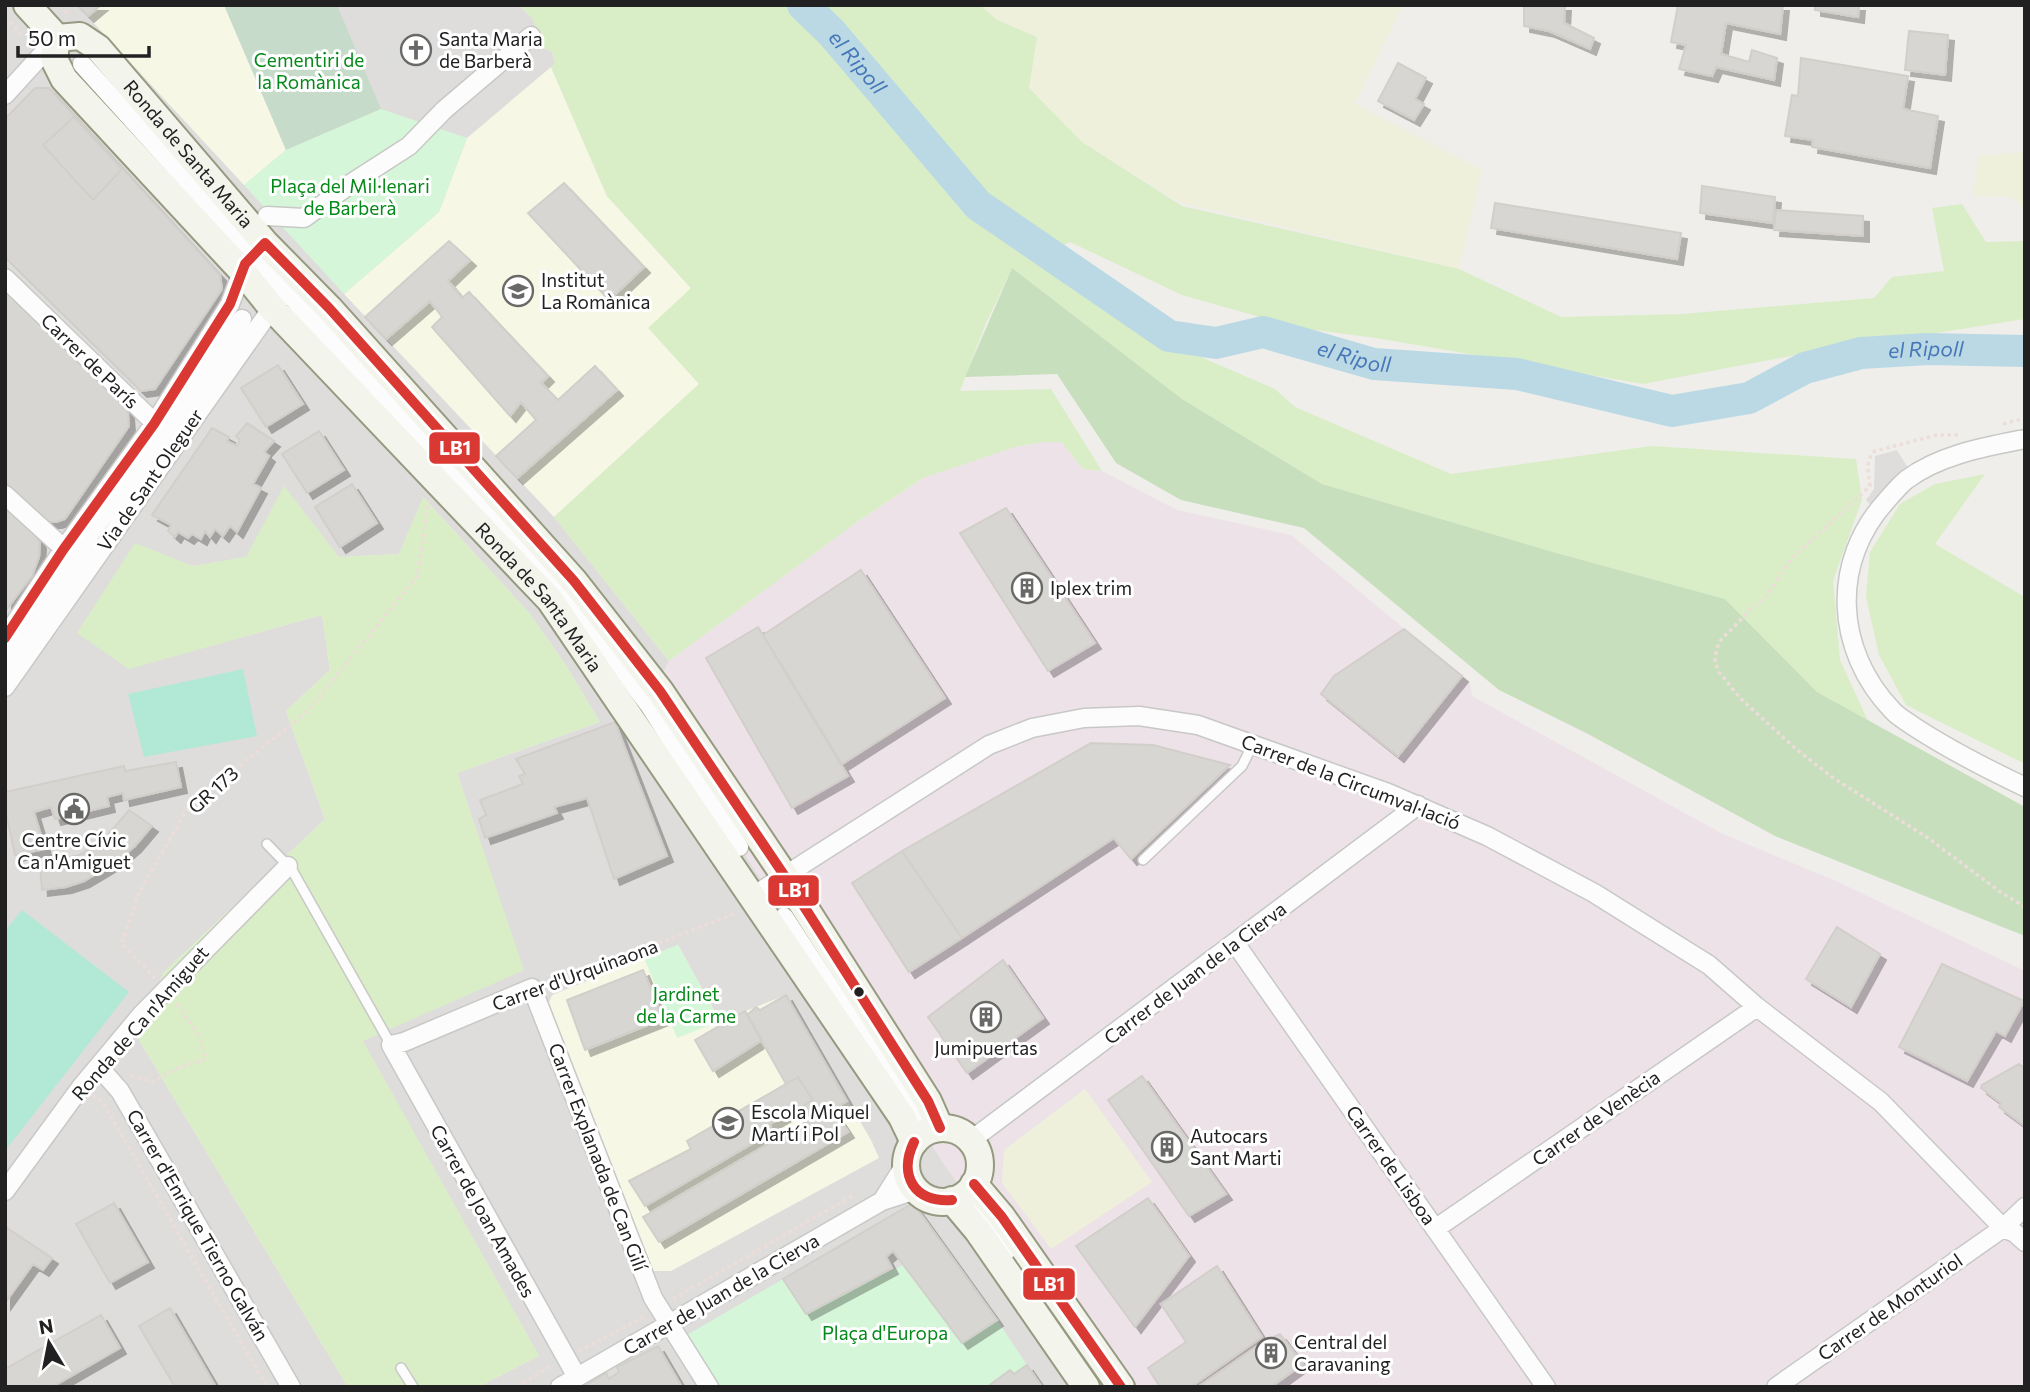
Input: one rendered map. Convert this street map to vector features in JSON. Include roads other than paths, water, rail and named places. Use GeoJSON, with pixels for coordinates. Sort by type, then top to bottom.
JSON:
{"type":"FeatureCollection","features":[{"type":"Feature","properties":{"kind":"street"},"geometry":{"type":"LineString","coordinates":[[5,95],[57,38],[27,5]]}},
{"type":"Feature","properties":{"kind":"street","name":"Ronda de Santa Maria"},"geometry":{"type":"LineString","coordinates":[[739,847],[649,705],[565,593],[288,294],[254,256],[98,48],[80,36],[57,38],[54,59],[64,79],[254,256],[288,294],[574,582],[660,691],[784,875],[928,1101],[921,1141]]}},
{"type":"Feature","properties":{"kind":"street"},"geometry":{"type":"LineString","coordinates":[[267,216],[304,218],[409,146],[444,110],[531,36]]}},
{"type":"Feature","properties":{"kind":"street"},"geometry":{"type":"LineString","coordinates":[[82,63],[254,256]]}},
{"type":"Feature","properties":{"kind":"street","name":"Via de Sant Oleguer"},"geometry":{"type":"LineString","coordinates":[[165,433],[254,256]]}},
{"type":"Feature","properties":{"kind":"street","name":"Carrer de París"},"geometry":{"type":"LineString","coordinates":[[5,278],[165,433]]}},
{"type":"Feature","properties":{"kind":"street","name":"Ronda de Santa Maria"},"geometry":{"type":"LineString","coordinates":[[288,294],[432,476],[550,600],[921,1141]]}},
{"type":"Feature","properties":{"kind":"street","name":"Via de Sant Oleguer"},"geometry":{"type":"LineString","coordinates":[[5,664],[165,433],[288,294]]}},
{"type":"Feature","properties":{"kind":"street","name":"Via de Sant Oleguer"},"geometry":{"type":"LineString","coordinates":[[5,687],[76,559],[242,319]]}},
{"type":"Feature","properties":{"kind":"street"},"geometry":{"type":"LineString","coordinates":[[2025,439],[1938,461],[1904,481],[1872,517],[1855,551],[1846,607],[1854,651],[1864,675],[1893,712],[1931,738],[2025,787]]}},
{"type":"Feature","properties":{"kind":"street"},"geometry":{"type":"LineString","coordinates":[[5,495],[76,559]]}},
{"type":"Feature","properties":{"kind":"street","name":"Via de Sant Oleguer"},"geometry":{"type":"LineString","coordinates":[[5,638],[76,559]]}},
{"type":"Feature","properties":{"kind":"street","name":"Carrer de la Circumval·lació"},"geometry":{"type":"LineString","coordinates":[[753,896],[989,745],[1032,728],[1084,718],[1139,716],[1198,725],[1418,805],[1487,836],[1594,893],[1709,965],[1756,1007],[1881,1102],[2003,1228],[2015,1233],[2025,1242]]}},
{"type":"Feature","properties":{"kind":"street","name":"Carrer de Juan de la Cierva"},"geometry":{"type":"LineString","coordinates":[[970,1141],[1418,805]]}},
{"type":"Feature","properties":{"kind":"street","name":"Ronda de Ca n'Amiguet"},"geometry":{"type":"LineString","coordinates":[[5,1191],[80,1087],[142,1014],[288,866]]}},
{"type":"Feature","properties":{"kind":"street"},"geometry":{"type":"LineString","coordinates":[[784,916],[848,1015],[915,1110],[921,1141],[909,1180],[916,1190],[930,1199],[963,1192],[978,1172],[979,1159],[970,1141],[954,1130],[921,1141]]}},
{"type":"Feature","properties":{"kind":"street","name":"Carrer de Lisboa"},"geometry":{"type":"LineString","coordinates":[[1235,943],[1546,1387]]}},
{"type":"Feature","properties":{"kind":"street","name":"Carrer d'Urquinaona"},"geometry":{"type":"LineString","coordinates":[[391,1045],[532,988]]}},
{"type":"Feature","properties":{"kind":"street","name":"Carrer Explanada de Can Gilí"},"geometry":{"type":"LineString","coordinates":[[532,988],[653,1298],[709,1387]]}},
{"type":"Feature","properties":{"kind":"street","name":"Carrer de Venècia"},"geometry":{"type":"LineString","coordinates":[[1435,1229],[1756,1007]]}},
{"type":"Feature","properties":{"kind":"street","name":"Carrer de Joan Amades"},"geometry":{"type":"LineString","coordinates":[[391,1045],[577,1377]]}},
{"type":"Feature","properties":{"kind":"street","name":"Carrer d'Enrique Tierno Galván"},"geometry":{"type":"LineString","coordinates":[[99,1067],[120,1091],[291,1387]]}},
{"type":"Feature","properties":{"kind":"street","name":"Carrer de Juan de la Cierva"},"geometry":{"type":"LineString","coordinates":[[882,1201],[921,1141]]}},
{"type":"Feature","properties":{"kind":"street","name":"Carrer de Juan de la Cierva"},"geometry":{"type":"LineString","coordinates":[[560,1387],[882,1201],[916,1190]]}},
{"type":"Feature","properties":{"kind":"street"},"geometry":{"type":"LineString","coordinates":[[963,1192],[978,1231],[1086,1387]]}},
{"type":"Feature","properties":{"kind":"street"},"geometry":{"type":"LineString","coordinates":[[963,1192],[990,1225],[1100,1387]]}},
{"type":"Feature","properties":{"kind":"street"},"geometry":{"type":"LineString","coordinates":[[963,1192],[1002,1217],[1121,1387]]}},
{"type":"Feature","properties":{"kind":"street","name":"Carrer de Monturiol"},"geometry":{"type":"LineString","coordinates":[[1776,1387],[2003,1228],[2025,1207]]}},
{"type":"Feature","properties":{"kind":"lane"},"geometry":{"type":"LineString","coordinates":[[1143,860],[1242,766],[1253,744]]}},
{"type":"Feature","properties":{"kind":"lane"},"geometry":{"type":"LineString","coordinates":[[267,844],[288,866],[391,1045]]}},
{"type":"Feature","properties":{"kind":"lane"},"geometry":{"type":"LineString","coordinates":[[401,1368],[413,1387]]}},
{"type":"Feature","properties":{"kind":"waterway","name":"el Ripoll"},"geometry":{"type":"LineString","coordinates":[[803,5],[831,32],[978,205],[1169,336],[1216,343],[1263,332],[1374,364],[1517,374],[1672,411],[1749,398],[1805,368],[1861,353],[1928,349],[2025,351]]}},
{"type":"Feature","properties":{"kind":"place","name":"Santa Maria de Barberà"},"geometry":{"type":"Point","coordinates":[416,50]}},
{"type":"Feature","properties":{"kind":"place","name":"Institut La Romànica"},"geometry":{"type":"Point","coordinates":[518,291]}},
{"type":"Feature","properties":{"kind":"place","name":"Iplex trim"},"geometry":{"type":"Point","coordinates":[1027,588]}},
{"type":"Feature","properties":{"kind":"place","name":"Centre Cívic Ca n'Amiguet"},"geometry":{"type":"Point","coordinates":[74,809]}},
{"type":"Feature","properties":{"kind":"place","name":"Jumipuertas"},"geometry":{"type":"Point","coordinates":[986,1017]}},
{"type":"Feature","properties":{"kind":"place","name":"Escola Miquel Martí i Pol"},"geometry":{"type":"Point","coordinates":[728,1123]}},
{"type":"Feature","properties":{"kind":"place","name":"Autocars Sant Marti"},"geometry":{"type":"Point","coordinates":[1167,1147]}},
{"type":"Feature","properties":{"kind":"place","name":"Central del Caravaning"},"geometry":{"type":"Point","coordinates":[1271,1353]}},
{"type":"Feature","properties":{"kind":"park label","name":"Cementiri de la Romànica"},"geometry":{"type":"Point","coordinates":[309,71]}},
{"type":"Feature","properties":{"kind":"park label","name":"Plaça del Mil·lenari de Barberà"},"geometry":{"type":"Point","coordinates":[350,197]}},
{"type":"Feature","properties":{"kind":"park label","name":"Jardinet de la Carme"},"geometry":{"type":"Point","coordinates":[686,1005]}},
{"type":"Feature","properties":{"kind":"park label","name":"Plaça d'Europa"},"geometry":{"type":"Point","coordinates":[885,1333]}}]}
